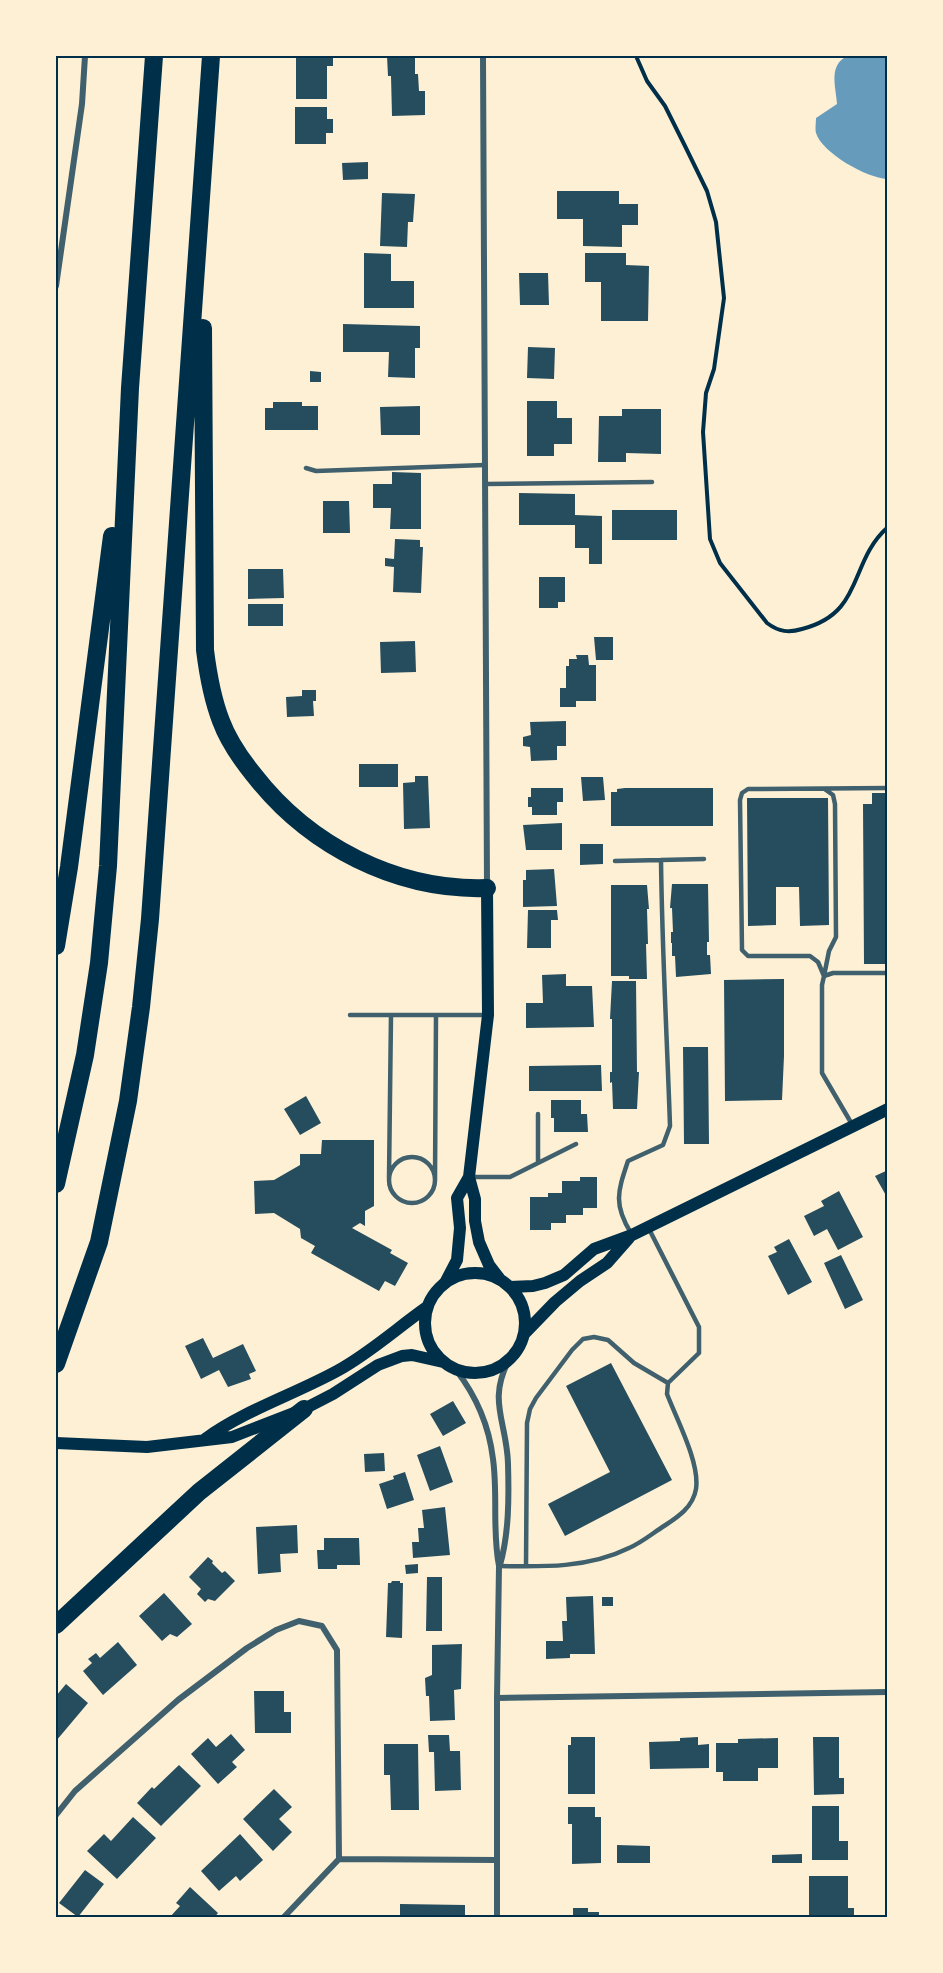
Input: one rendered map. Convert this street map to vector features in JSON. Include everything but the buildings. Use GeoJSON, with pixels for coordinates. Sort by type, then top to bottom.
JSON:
{"type":"FeatureCollection","features":[{"type":"Feature","properties":{"kind":"highway"},"geometry":{"type":"LineString","coordinates":[[56,1184],[85,1055],[100,952],[108,866],[130,388],[154,56]]}},
{"type":"Feature","properties":{"kind":"highway"},"geometry":{"type":"LineString","coordinates":[[56,1364],[99,1242],[128,1101],[141,1007],[151,896],[211,56]]}},
{"type":"Feature","properties":{"kind":"highway"},"geometry":{"type":"LineString","coordinates":[[203,170],[203,616],[210,683],[221,722],[242,760],[267,792],[289,815],[342,851],[369,865],[413,880],[462,889],[487,888]]}},
{"type":"Feature","properties":{"kind":"highway"},"geometry":{"type":"LineString","coordinates":[[56,946],[105,599],[130,388]]}},
{"type":"Feature","properties":{"kind":"highway"},"geometry":{"type":"LineString","coordinates":[[56,1625],[199,1492],[304,1409]]}},
{"type":"Feature","properties":{"kind":"main road"},"geometry":{"type":"LineString","coordinates":[[469,1177],[476,1199],[475,1221],[479,1242],[489,1265],[523,1308],[525,1320],[524,1334],[516,1352],[508,1360],[500,1367],[487,1372],[471,1373],[456,1370],[436,1355],[427,1338],[424,1320],[427,1307],[434,1294],[445,1282],[457,1260],[460,1228],[457,1198],[469,1177],[488,1016],[487,888]]}},
{"type":"Feature","properties":{"kind":"main road"},"geometry":{"type":"LineString","coordinates":[[445,1282],[459,1275],[475,1273],[505,1283],[533,1286],[545,1283],[564,1275],[594,1249],[632,1235],[888,1109]]}},
{"type":"Feature","properties":{"kind":"main road"},"geometry":{"type":"LineString","coordinates":[[524,1334],[579,1281],[607,1263],[632,1235]]}},
{"type":"Feature","properties":{"kind":"main road"},"geometry":{"type":"LineString","coordinates":[[204,1440],[227,1424],[336,1372],[370,1352],[427,1307]]}},
{"type":"Feature","properties":{"kind":"main road"},"geometry":{"type":"LineString","coordinates":[[56,1443],[147,1447],[232,1437],[304,1409],[333,1394],[378,1365],[402,1356],[412,1355],[443,1362]]}},
{"type":"Feature","properties":{"kind":"street"},"geometry":{"type":"LineString","coordinates":[[56,286],[82,104],[85,56]]}},
{"type":"Feature","properties":{"kind":"street"},"geometry":{"type":"LineString","coordinates":[[483,56],[487,888]]}},
{"type":"Feature","properties":{"kind":"street"},"geometry":{"type":"LineString","coordinates":[[499,1566],[506,1544],[508,1464],[497,1400],[502,1372],[508,1360]]}},
{"type":"Feature","properties":{"kind":"street"},"geometry":{"type":"LineString","coordinates":[[456,1370],[469,1386],[479,1405],[489,1433],[494,1461],[495,1545],[499,1566],[497,1917]]}},
{"type":"Feature","properties":{"kind":"street"},"geometry":{"type":"LineString","coordinates":[[56,1815],[75,1791],[178,1700],[247,1648],[276,1630],[299,1621],[322,1626],[337,1650],[339,1859],[283,1917]]}},
{"type":"Feature","properties":{"kind":"street"},"geometry":{"type":"LineString","coordinates":[[497,1698],[888,1692]]}},
{"type":"Feature","properties":{"kind":"street"},"geometry":{"type":"LineString","coordinates":[[339,1859],[497,1860]]}},
{"type":"Feature","properties":{"kind":"lane"},"geometry":{"type":"LineString","coordinates":[[306,468],[316,471],[485,465]]}},
{"type":"Feature","properties":{"kind":"lane"},"geometry":{"type":"LineString","coordinates":[[485,484],[652,482]]}},
{"type":"Feature","properties":{"kind":"lane"},"geometry":{"type":"LineString","coordinates":[[824,976],[818,962],[810,956],[748,956],[742,950],[740,800],[742,793],[748,789],[888,788]]}},
{"type":"Feature","properties":{"kind":"lane"},"geometry":{"type":"LineString","coordinates":[[824,789],[833,795],[835,804],[836,937],[829,951],[822,985],[822,1073],[853,1126]]}},
{"type":"Feature","properties":{"kind":"lane"},"geometry":{"type":"LineString","coordinates":[[615,861],[704,859]]}},
{"type":"Feature","properties":{"kind":"lane"},"geometry":{"type":"LineString","coordinates":[[632,1235],[621,1217],[618,1191],[628,1161],[663,1145],[670,1126],[662,971],[661,860]]}},
{"type":"Feature","properties":{"kind":"lane"},"geometry":{"type":"LineString","coordinates":[[824,976],[832,973],[888,973]]}},
{"type":"Feature","properties":{"kind":"lane"},"geometry":{"type":"LineString","coordinates":[[350,1015],[488,1016]]}},
{"type":"Feature","properties":{"kind":"lane"},"geometry":{"type":"LineString","coordinates":[[391,1015],[389,1178],[390,1188],[394,1195],[407,1203],[423,1201],[429,1196],[435,1181],[436,1015]]}},
{"type":"Feature","properties":{"kind":"lane"},"geometry":{"type":"LineString","coordinates":[[537,1114],[538,1163]]}},
{"type":"Feature","properties":{"kind":"lane"},"geometry":{"type":"LineString","coordinates":[[469,1177],[510,1177],[576,1144]]}},
{"type":"Feature","properties":{"kind":"lane"},"geometry":{"type":"LineString","coordinates":[[389,1178],[393,1166],[398,1161],[412,1156],[426,1161],[431,1167],[435,1181]]}},
{"type":"Feature","properties":{"kind":"lane"},"geometry":{"type":"LineString","coordinates":[[499,1566],[549,1566],[586,1562],[629,1549],[680,1515],[690,1505],[696,1491],[696,1475],[667,1394],[668,1383],[699,1353],[699,1327],[648,1227]]}},
{"type":"Feature","properties":{"kind":"lane"},"geometry":{"type":"LineString","coordinates":[[526,1566],[527,1423],[530,1408],[565,1359],[583,1339],[594,1337],[608,1340],[634,1363],[668,1383]]}},
{"type":"Feature","properties":{"kind":"path"},"geometry":{"type":"LineString","coordinates":[[636,56],[647,81],[665,106],[686,146],[707,191],[716,222],[724,298],[714,369],[706,393],[703,432],[710,539],[720,563],[767,624],[776,630],[796,631],[813,627],[828,619],[842,607],[873,543],[888,527]]}},
{"type":"Feature","properties":{"kind":"water"},"geometry":{"type":"Polygon","coordinates":[[[847,56],[887,56],[887,179],[878,178],[846,163],[820,141],[816,133],[816,118],[837,104],[835,71],[841,60],[847,56]]]}}]}
